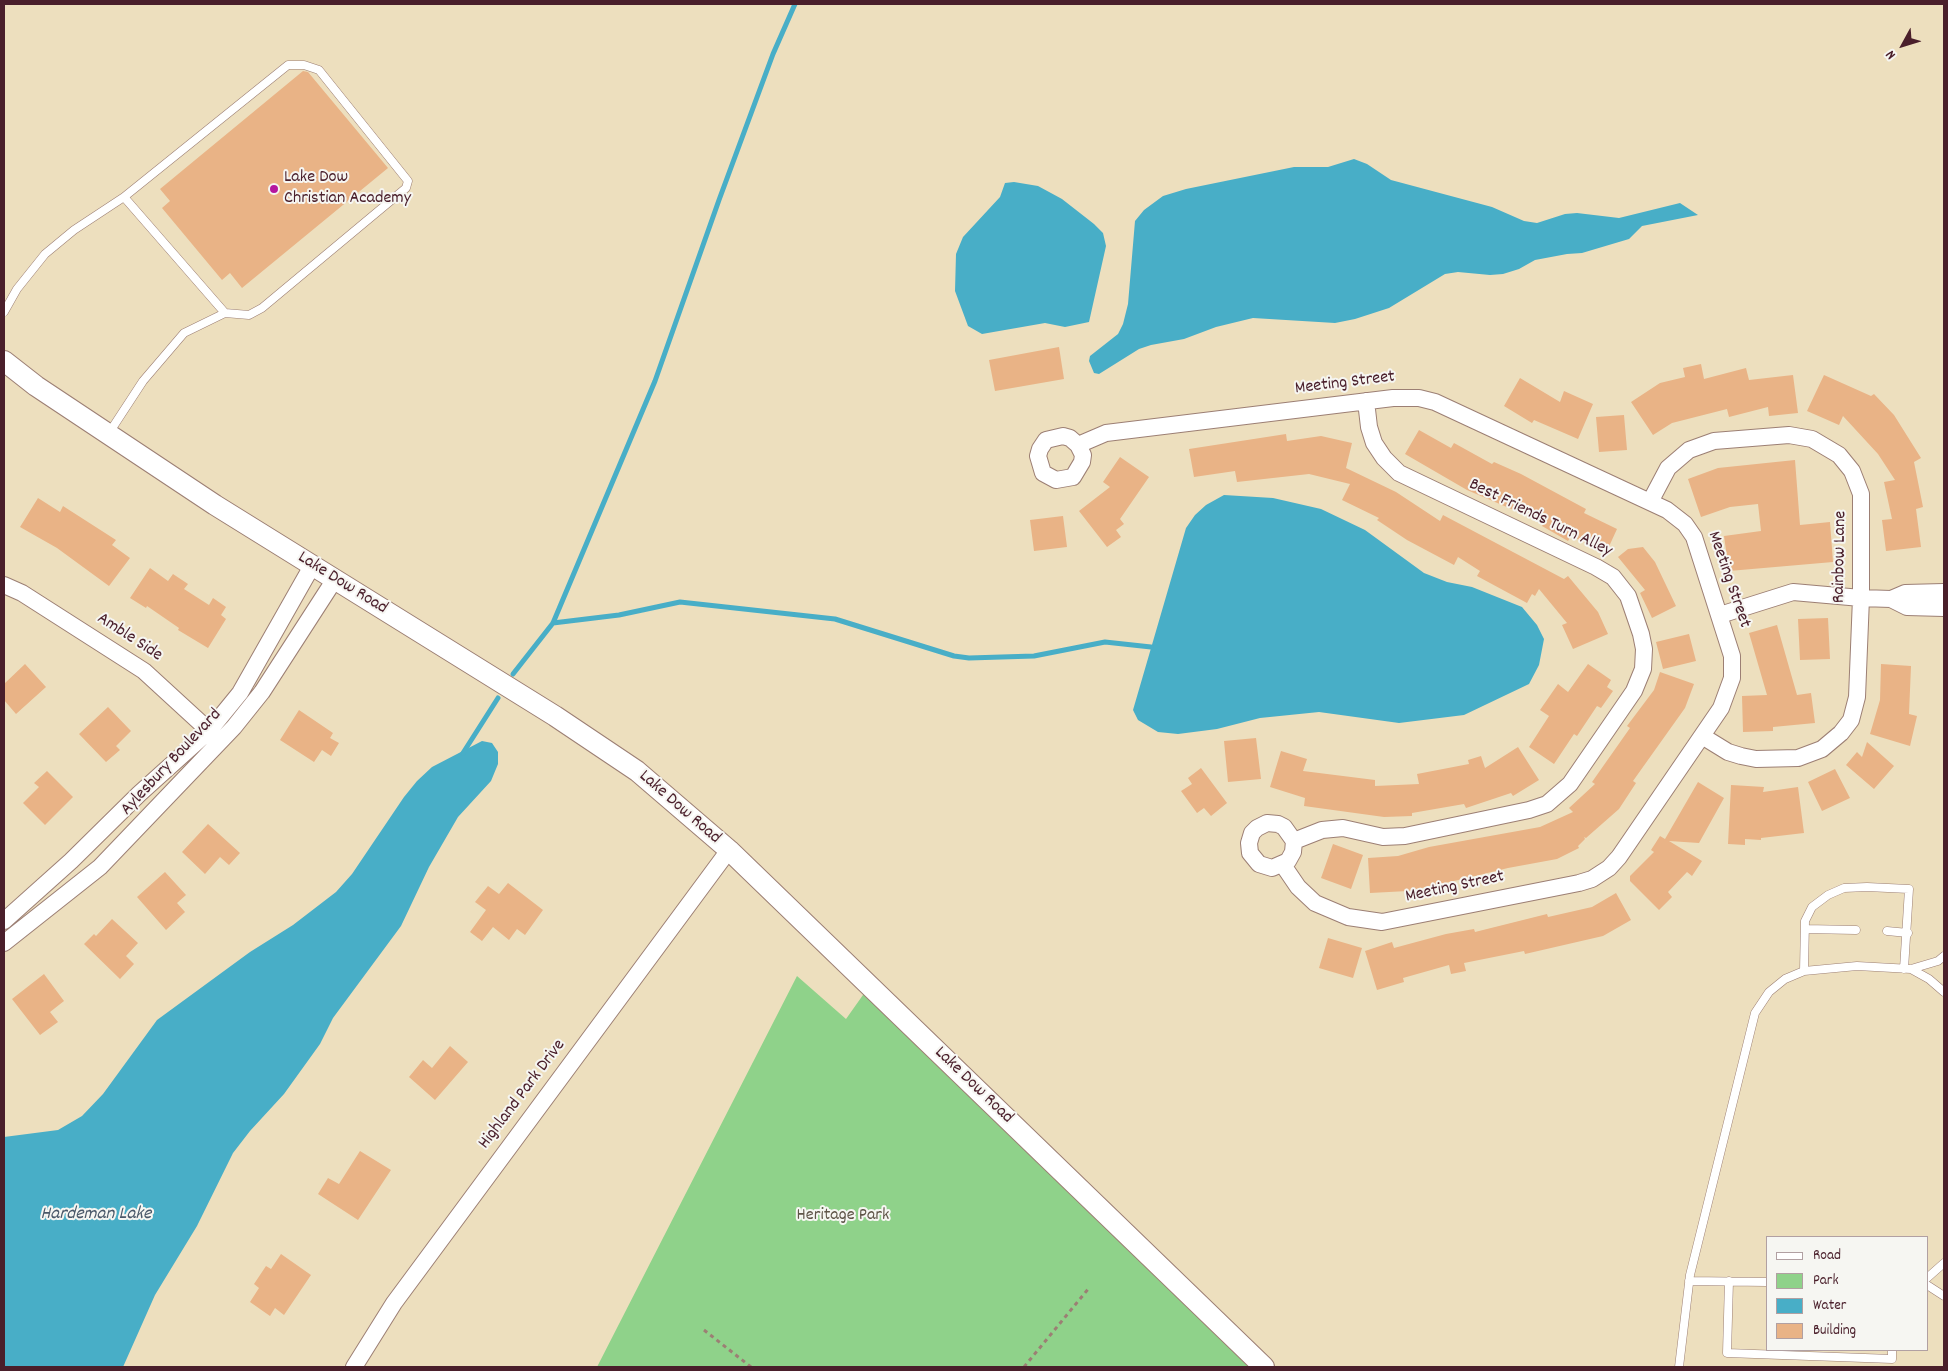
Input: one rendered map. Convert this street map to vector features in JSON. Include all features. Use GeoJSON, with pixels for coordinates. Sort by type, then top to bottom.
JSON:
{"type":"FeatureCollection","features":[{"type":"Feature","properties":{"kind":"street","name":"Lake Dow Road"},"geometry":{"type":"LineString","coordinates":[[4,361],[108,434],[215,505],[555,716],[638,771],[730,850],[1264,1367]]}},
{"type":"Feature","properties":{"kind":"street","name":"Meeting Street"},"geometry":{"type":"LineString","coordinates":[[1078,445],[1106,433],[1409,397],[1435,402],[1650,502],[1676,515],[1689,529],[1700,552],[1720,615],[1732,656],[1733,673],[1723,702],[1702,736],[1616,861],[1600,874],[1584,882],[1396,921],[1376,922],[1341,915],[1315,903],[1298,887],[1283,865]]}},
{"type":"Feature","properties":{"kind":"street","name":"Best Friends Turn Alley"},"geometry":{"type":"LineString","coordinates":[[1294,841],[1332,828],[1350,829],[1383,837],[1405,836],[1530,810],[1548,804],[1570,784],[1634,692],[1643,669],[1644,649],[1638,626],[1628,596],[1613,577],[1596,567],[1399,473],[1384,458],[1372,437],[1366,401]]}},
{"type":"Feature","properties":{"kind":"street","name":"Rainbow Lane"},"geometry":{"type":"LineString","coordinates":[[1650,502],[1672,463],[1700,445],[1714,441],[1789,436],[1804,437],[1820,443],[1845,460],[1859,486],[1863,511],[1861,598],[1857,697],[1851,720],[1836,738],[1822,749],[1806,756],[1790,759],[1756,759],[1728,752],[1702,736]]}},
{"type":"Feature","properties":{"kind":"street","name":"Aylesbury Boulevard"},"geometry":{"type":"LineString","coordinates":[[4,943],[100,867],[215,736],[312,566]]}},
{"type":"Feature","properties":{"kind":"street","name":"Aylesbury Boulevard"},"geometry":{"type":"LineString","coordinates":[[4,921],[71,861],[139,794],[215,736],[258,697],[335,579]]}},
{"type":"Feature","properties":{"kind":"street","name":"Amble Side"},"geometry":{"type":"LineString","coordinates":[[5,589],[144,671],[215,736]]}},
{"type":"Feature","properties":{"kind":"street"},"geometry":{"type":"LineString","coordinates":[[1720,615],[1793,592],[1891,599],[1907,606],[1944,608]]}},
{"type":"Feature","properties":{"kind":"street"},"geometry":{"type":"LineString","coordinates":[[1891,599],[1905,593],[1944,592]]}},
{"type":"Feature","properties":{"kind":"street"},"geometry":{"type":"LineString","coordinates":[[1274,823],[1287,829],[1294,841],[1292,855],[1283,865],[1269,868],[1256,862],[1249,850],[1251,836],[1260,826],[1274,823]]}},
{"type":"Feature","properties":{"kind":"street","name":"Highland Park Drive"},"geometry":{"type":"LineString","coordinates":[[354,1367],[394,1303],[730,850]]}},
{"type":"Feature","properties":{"kind":"lane"},"geometry":{"type":"LineString","coordinates":[[4,312],[17,289],[45,254],[74,230],[124,197],[288,65],[304,64],[319,70],[408,181],[406,188],[262,308],[249,315],[225,313],[184,333],[143,381],[108,434]]}},
{"type":"Feature","properties":{"kind":"lane"},"geometry":{"type":"LineString","coordinates":[[124,197],[225,313]]}},
{"type":"Feature","properties":{"kind":"lane"},"geometry":{"type":"LineString","coordinates":[[1804,971],[1805,921],[1812,907],[1828,895],[1844,888],[1867,887],[1909,889],[1908,969]]}},
{"type":"Feature","properties":{"kind":"lane"},"geometry":{"type":"LineString","coordinates":[[1805,929],[1856,930]]}},
{"type":"Feature","properties":{"kind":"lane"},"geometry":{"type":"LineString","coordinates":[[1887,931],[1908,933]]}},
{"type":"Feature","properties":{"kind":"lane"},"geometry":{"type":"LineString","coordinates":[[1679,1367],[1689,1281],[1755,1013],[1769,992],[1784,979],[1804,971],[1857,966],[1908,969],[1938,961],[1944,956]]}},
{"type":"Feature","properties":{"kind":"lane"},"geometry":{"type":"LineString","coordinates":[[1908,969],[1929,979],[1944,992]]}},
{"type":"Feature","properties":{"kind":"lane"},"geometry":{"type":"LineString","coordinates":[[1928,1277],[1944,1263]]}},
{"type":"Feature","properties":{"kind":"lane"},"geometry":{"type":"LineString","coordinates":[[1689,1281],[1766,1282]]}},
{"type":"Feature","properties":{"kind":"lane"},"geometry":{"type":"LineString","coordinates":[[1729,1281],[1727,1353],[1892,1358],[1892,1351]]}},
{"type":"Feature","properties":{"kind":"lane"},"geometry":{"type":"LineString","coordinates":[[1928,1286],[1944,1296]]}},
{"type":"Feature","properties":{"kind":"path"},"geometry":{"type":"LineString","coordinates":[[1024,1367],[1090,1288]]}},
{"type":"Feature","properties":{"kind":"path"},"geometry":{"type":"LineString","coordinates":[[704,1330],[751,1367]]}},
{"type":"Feature","properties":{"kind":"green space","name":"Heritage Park"},"geometry":{"type":"Polygon","coordinates":[[[797,976],[846,1019],[875,978],[1259,1367],[597,1367],[797,976]]]}},
{"type":"Feature","properties":{"kind":"water"},"geometry":{"type":"Polygon","coordinates":[[[1354,159],[1367,164],[1391,180],[1492,207],[1524,221],[1537,223],[1565,214],[1577,213],[1619,218],[1680,203],[1698,215],[1642,226],[1629,239],[1582,253],[1535,260],[1519,269],[1503,274],[1490,275],[1458,272],[1445,274],[1389,308],[1355,319],[1335,323],[1253,318],[1216,327],[1184,339],[1139,349],[1099,374],[1094,373],[1089,361],[1090,356],[1118,334],[1123,324],[1128,304],[1135,221],[1144,210],[1163,196],[1186,189],[1294,167],[1328,167],[1354,159]]]}},
{"type":"Feature","properties":{"kind":"water"},"geometry":{"type":"Polygon","coordinates":[[[1014,182],[1038,186],[1062,199],[1103,233],[1106,246],[1089,322],[1065,327],[1045,323],[982,334],[968,326],[955,291],[956,254],[963,237],[1000,197],[1005,183],[1014,182]]]}},
{"type":"Feature","properties":{"kind":"water"},"geometry":{"type":"Polygon","coordinates":[[[1224,495],[1273,498],[1321,509],[1365,530],[1424,573],[1447,582],[1472,587],[1522,607],[1537,625],[1544,639],[1539,665],[1529,684],[1464,715],[1399,723],[1319,712],[1260,718],[1217,729],[1178,734],[1158,732],[1138,720],[1133,710],[1186,528],[1195,515],[1206,505],[1224,495]]]}},
{"type":"Feature","properties":{"kind":"water","name":"Hardeman Lake"},"geometry":{"type":"Polygon","coordinates":[[[482,741],[492,743],[498,752],[498,764],[491,781],[458,817],[429,867],[401,926],[333,1018],[320,1044],[284,1094],[250,1131],[233,1153],[197,1226],[155,1295],[123,1367],[4,1367],[4,1137],[58,1130],[82,1116],[103,1094],[157,1020],[250,952],[293,925],[336,892],[352,874],[417,781],[432,767],[482,741]]]}},
{"type":"Feature","properties":{"kind":"building"},"geometry":{"type":"Polygon","coordinates":[[[303,71],[308,72],[388,168],[242,288],[230,273],[222,280],[162,208],[170,201],[160,189],[303,71]]]}},
{"type":"Feature","properties":{"kind":"building"},"geometry":{"type":"Polygon","coordinates":[[[1059,347],[1064,379],[995,391],[989,360],[1059,347]]]}},
{"type":"Feature","properties":{"kind":"building"},"geometry":{"type":"Polygon","coordinates":[[[1701,364],[1704,379],[1746,368],[1749,380],[1793,375],[1798,413],[1769,416],[1768,407],[1729,417],[1727,409],[1672,423],[1653,435],[1631,402],[1660,383],[1685,377],[1683,368],[1701,364]]]}},
{"type":"Feature","properties":{"kind":"building"},"geometry":{"type":"Polygon","coordinates":[[[1824,375],[1871,396],[1874,394],[1894,415],[1921,458],[1914,462],[1923,507],[1916,509],[1921,547],[1886,551],[1882,520],[1892,519],[1884,482],[1895,480],[1878,454],[1843,416],[1839,425],[1807,411],[1824,375]]]}},
{"type":"Feature","properties":{"kind":"building"},"geometry":{"type":"Polygon","coordinates":[[[1520,378],[1560,402],[1564,391],[1593,404],[1578,439],[1534,420],[1532,423],[1504,406],[1520,378]]]}},
{"type":"Feature","properties":{"kind":"building"},"geometry":{"type":"Polygon","coordinates":[[[1624,415],[1627,450],[1599,452],[1596,417],[1624,415]]]}},
{"type":"Feature","properties":{"kind":"building"},"geometry":{"type":"Polygon","coordinates":[[[1419,430],[1451,448],[1454,443],[1492,464],[1494,462],[1521,474],[1586,509],[1584,513],[1617,529],[1606,553],[1571,536],[1568,541],[1542,526],[1544,523],[1467,490],[1405,454],[1419,430]]]}},
{"type":"Feature","properties":{"kind":"building"},"geometry":{"type":"Polygon","coordinates":[[[1286,434],[1287,441],[1321,436],[1352,443],[1346,468],[1396,492],[1440,521],[1443,515],[1564,579],[1568,576],[1598,612],[1608,634],[1573,649],[1562,625],[1567,623],[1539,589],[1535,596],[1532,594],[1527,603],[1477,576],[1480,571],[1458,557],[1454,565],[1407,540],[1377,520],[1379,518],[1342,500],[1350,484],[1309,474],[1237,482],[1235,471],[1194,477],[1189,449],[1286,434]]]}},
{"type":"Feature","properties":{"kind":"building"},"geometry":{"type":"Polygon","coordinates":[[[1120,457],[1149,477],[1120,519],[1124,524],[1116,530],[1121,537],[1107,547],[1079,511],[1110,487],[1103,482],[1120,457]]]}},
{"type":"Feature","properties":{"kind":"building"},"geometry":{"type":"Polygon","coordinates":[[[1795,460],[1800,525],[1830,522],[1833,562],[1729,571],[1724,536],[1761,531],[1758,504],[1730,507],[1701,517],[1688,479],[1718,468],[1795,460]]]}},
{"type":"Feature","properties":{"kind":"building"},"geometry":{"type":"Polygon","coordinates":[[[38,498],[60,512],[63,506],[116,540],[112,545],[130,558],[109,586],[57,548],[20,527],[38,498]]]}},
{"type":"Feature","properties":{"kind":"building"},"geometry":{"type":"Polygon","coordinates":[[[1063,516],[1067,547],[1034,551],[1030,520],[1063,516]]]}},
{"type":"Feature","properties":{"kind":"building"},"geometry":{"type":"Polygon","coordinates":[[[1643,547],[1655,562],[1676,606],[1652,618],[1640,593],[1645,590],[1618,557],[1628,549],[1643,547]]]}},
{"type":"Feature","properties":{"kind":"building"},"geometry":{"type":"Polygon","coordinates":[[[150,568],[168,581],[173,574],[188,584],[184,589],[209,605],[213,598],[226,607],[221,615],[226,619],[208,648],[178,630],[179,628],[147,606],[146,608],[130,598],[150,568]]]}},
{"type":"Feature","properties":{"kind":"building"},"geometry":{"type":"Polygon","coordinates":[[[1828,618],[1830,659],[1800,660],[1798,619],[1828,618]]]}},
{"type":"Feature","properties":{"kind":"building"},"geometry":{"type":"Polygon","coordinates":[[[1777,625],[1797,695],[1811,693],[1815,723],[1773,727],[1773,731],[1743,732],[1742,696],[1767,695],[1749,633],[1777,625]]]}},
{"type":"Feature","properties":{"kind":"building"},"geometry":{"type":"Polygon","coordinates":[[[1689,634],[1696,661],[1663,669],[1656,642],[1689,634]]]}},
{"type":"Feature","properties":{"kind":"building"},"geometry":{"type":"Polygon","coordinates":[[[25,664],[46,687],[16,714],[4,700],[4,684],[25,664]]]}},
{"type":"Feature","properties":{"kind":"building"},"geometry":{"type":"Polygon","coordinates":[[[1588,664],[1611,680],[1607,687],[1613,691],[1601,708],[1597,706],[1577,736],[1574,734],[1554,764],[1529,747],[1549,716],[1540,710],[1558,684],[1568,692],[1588,664]]]}},
{"type":"Feature","properties":{"kind":"building"},"geometry":{"type":"Polygon","coordinates":[[[1881,664],[1911,666],[1909,714],[1917,716],[1910,746],[1870,734],[1880,700],[1881,664]]]}},
{"type":"Feature","properties":{"kind":"building"},"geometry":{"type":"Polygon","coordinates":[[[1660,672],[1694,684],[1685,708],[1633,781],[1636,783],[1619,809],[1586,838],[1584,837],[1585,839],[1578,846],[1579,848],[1557,859],[1408,891],[1370,893],[1368,858],[1398,856],[1429,847],[1540,827],[1573,812],[1569,808],[1595,784],[1592,782],[1630,728],[1627,726],[1654,690],[1660,672]]]}},
{"type":"Feature","properties":{"kind":"building"},"geometry":{"type":"Polygon","coordinates":[[[108,707],[131,731],[116,746],[120,750],[106,762],[79,734],[108,707]]]}},
{"type":"Feature","properties":{"kind":"building"},"geometry":{"type":"Polygon","coordinates":[[[299,710],[333,733],[330,738],[339,743],[331,756],[322,750],[314,762],[280,740],[299,710]]]}},
{"type":"Feature","properties":{"kind":"building"},"geometry":{"type":"Polygon","coordinates":[[[1256,738],[1261,779],[1228,782],[1224,741],[1256,738]]]}},
{"type":"Feature","properties":{"kind":"building"},"geometry":{"type":"Polygon","coordinates":[[[1867,742],[1894,766],[1874,789],[1846,765],[1857,752],[1862,757],[1867,742]]]}},
{"type":"Feature","properties":{"kind":"building"},"geometry":{"type":"Polygon","coordinates":[[[1518,747],[1539,780],[1513,796],[1511,793],[1466,808],[1464,804],[1412,813],[1412,816],[1384,817],[1304,806],[1305,798],[1270,787],[1281,751],[1307,759],[1303,771],[1375,780],[1375,786],[1419,784],[1417,774],[1469,764],[1468,760],[1481,756],[1485,768],[1518,747]]]}},
{"type":"Feature","properties":{"kind":"building"},"geometry":{"type":"Polygon","coordinates":[[[1201,768],[1227,803],[1211,816],[1204,808],[1197,813],[1181,791],[1192,784],[1188,778],[1201,768]]]}},
{"type":"Feature","properties":{"kind":"building"},"geometry":{"type":"Polygon","coordinates":[[[1835,769],[1850,798],[1822,811],[1808,782],[1835,769]]]}},
{"type":"Feature","properties":{"kind":"building"},"geometry":{"type":"Polygon","coordinates":[[[47,771],[73,797],[45,825],[23,803],[39,787],[34,783],[47,771]]]}},
{"type":"Feature","properties":{"kind":"building"},"geometry":{"type":"Polygon","coordinates":[[[1698,782],[1724,798],[1699,843],[1669,841],[1702,861],[1692,876],[1687,872],[1668,892],[1672,897],[1659,910],[1630,881],[1630,876],[1654,852],[1651,850],[1660,836],[1665,839],[1698,782]]]}},
{"type":"Feature","properties":{"kind":"building"},"geometry":{"type":"Polygon","coordinates":[[[1731,785],[1764,787],[1763,792],[1798,787],[1804,833],[1761,838],[1761,840],[1745,839],[1745,845],[1728,844],[1731,785]]]}},
{"type":"Feature","properties":{"kind":"building"},"geometry":{"type":"Polygon","coordinates":[[[208,824],[240,853],[229,865],[220,857],[205,874],[182,852],[208,824]]]}},
{"type":"Feature","properties":{"kind":"building"},"geometry":{"type":"Polygon","coordinates":[[[1333,844],[1363,855],[1351,889],[1321,878],[1333,844]]]}},
{"type":"Feature","properties":{"kind":"building"},"geometry":{"type":"Polygon","coordinates":[[[165,872],[186,895],[177,903],[185,912],[166,930],[137,897],[165,872]]]}},
{"type":"Feature","properties":{"kind":"building"},"geometry":{"type":"Polygon","coordinates":[[[508,883],[543,910],[525,935],[517,929],[509,940],[493,927],[482,941],[470,932],[486,910],[475,902],[488,886],[499,894],[508,883]]]}},
{"type":"Feature","properties":{"kind":"building"},"geometry":{"type":"Polygon","coordinates":[[[1616,893],[1631,920],[1603,936],[1525,954],[1524,951],[1464,963],[1466,971],[1451,974],[1449,965],[1403,978],[1404,982],[1377,990],[1365,951],[1392,942],[1394,948],[1446,934],[1474,929],[1475,932],[1547,914],[1548,917],[1592,907],[1616,893]]]}},
{"type":"Feature","properties":{"kind":"building"},"geometry":{"type":"Polygon","coordinates":[[[112,919],[138,943],[126,956],[134,964],[120,979],[84,944],[94,934],[96,936],[112,919]]]}},
{"type":"Feature","properties":{"kind":"building"},"geometry":{"type":"Polygon","coordinates":[[[1328,938],[1362,948],[1353,978],[1319,968],[1328,938]]]}},
{"type":"Feature","properties":{"kind":"building"},"geometry":{"type":"Polygon","coordinates":[[[44,974],[64,1001],[50,1012],[58,1022],[40,1035],[12,999],[44,974]]]}},
{"type":"Feature","properties":{"kind":"building"},"geometry":{"type":"Polygon","coordinates":[[[450,1046],[468,1062],[435,1100],[409,1077],[423,1060],[432,1068],[450,1046]]]}},
{"type":"Feature","properties":{"kind":"building"},"geometry":{"type":"Polygon","coordinates":[[[360,1151],[391,1170],[358,1220],[318,1194],[328,1178],[339,1184],[360,1151]]]}},
{"type":"Feature","properties":{"kind":"building"},"geometry":{"type":"Polygon","coordinates":[[[281,1254],[311,1275],[284,1315],[275,1308],[270,1316],[250,1302],[259,1288],[254,1284],[266,1266],[271,1269],[281,1254]]]}},
{"type":"Feature","properties":{"kind":"waterway"},"geometry":{"type":"LineString","coordinates":[[513,674],[553,623],[655,381],[773,54],[795,4]]}},
{"type":"Feature","properties":{"kind":"waterway"},"geometry":{"type":"LineString","coordinates":[[553,623],[619,615],[680,602],[835,619],[954,656],[969,658],[1034,656],[1105,642],[1151,647]]}},
{"type":"Feature","properties":{"kind":"waterway"},"geometry":{"type":"LineString","coordinates":[[463,753],[498,698]]}},
{"type":"Feature","properties":{"kind":"place","name":"Lake Dow Christian Academy"},"geometry":{"type":"Point","coordinates":[274,189]}}]}
